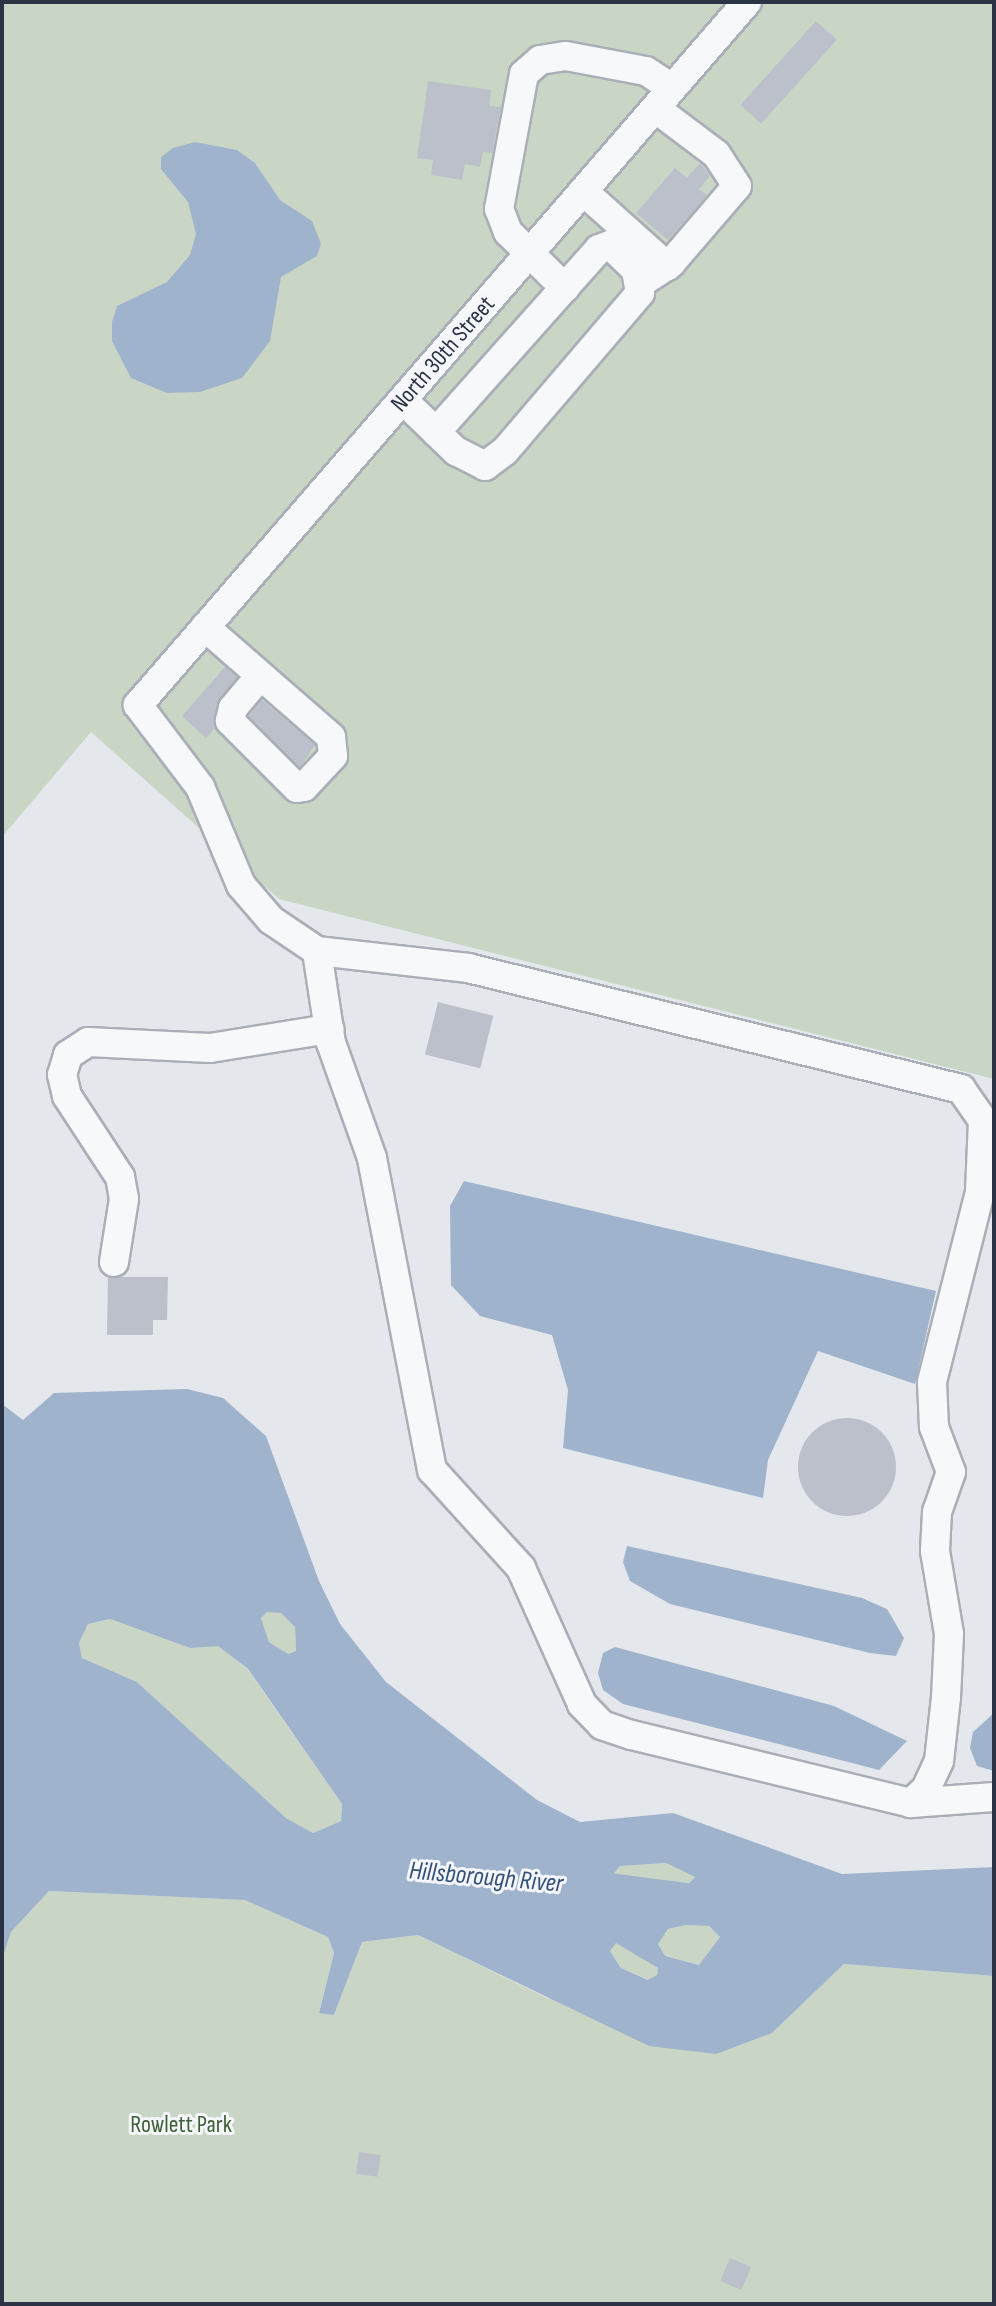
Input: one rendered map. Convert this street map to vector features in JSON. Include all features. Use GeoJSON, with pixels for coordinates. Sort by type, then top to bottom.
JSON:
{"type":"FeatureCollection","features":[{"type":"Feature","properties":{"kind":"street","name":"North 30th Street"},"geometry":{"type":"LineString","coordinates":[[317,951],[271,920],[241,885],[200,787],[138,705],[747,2]]}},
{"type":"Feature","properties":{"kind":"street"},"geometry":{"type":"LineString","coordinates":[[403,400],[436,432],[485,466],[505,451],[619,318],[642,282],[667,266],[715,219],[737,186],[716,154],[664,98],[646,71],[566,56],[540,60],[524,74],[499,209],[508,232],[528,256],[565,288]]}},
{"type":"Feature","properties":{"kind":"street"},"geometry":{"type":"LineString","coordinates":[[583,191],[667,266]]}},
{"type":"Feature","properties":{"kind":"street"},"geometry":{"type":"LineString","coordinates":[[436,432],[565,288],[610,245],[642,282]]}},
{"type":"Feature","properties":{"kind":"street"},"geometry":{"type":"LineString","coordinates":[[205,627],[260,676]]}},
{"type":"Feature","properties":{"kind":"street"},"geometry":{"type":"LineString","coordinates":[[911,1803],[939,1761],[946,1697],[949,1634],[935,1551],[937,1512],[951,1472],[934,1427],[932,1382],[980,1192],[983,1120],[961,1089],[468,968],[317,951],[329,1029],[372,1158],[432,1470],[521,1568],[582,1704],[602,1725],[631,1735],[911,1803],[994,1797]]}},
{"type":"Feature","properties":{"kind":"street"},"geometry":{"type":"LineString","coordinates":[[114,1262],[124,1199],[120,1177],[67,1096],[62,1075],[68,1055],[88,1042],[210,1048],[329,1029]]}},
{"type":"Feature","properties":{"kind":"street"},"geometry":{"type":"LineString","coordinates":[[965,1251],[994,1243]]}},
{"type":"Feature","properties":{"kind":"green space"},"geometry":{"type":"Polygon","coordinates":[[[2,2],[994,2],[994,1079],[279,899],[91,732],[2,837],[2,2]]]}},
{"type":"Feature","properties":{"kind":"green space"},"geometry":{"type":"Polygon","coordinates":[[[268,1611],[281,1613],[295,1627],[296,1651],[288,1654],[269,1642],[261,1618],[268,1611]]]}},
{"type":"Feature","properties":{"kind":"green space"},"geometry":{"type":"Polygon","coordinates":[[[110,1619],[190,1648],[218,1645],[248,1670],[342,1804],[341,1821],[313,1833],[286,1818],[137,1682],[82,1658],[79,1643],[88,1624],[110,1619]]]}},
{"type":"Feature","properties":{"kind":"green space"},"geometry":{"type":"Polygon","coordinates":[[[666,1863],[695,1877],[676,1900],[638,1901],[607,1882],[620,1866],[666,1863]]]}},
{"type":"Feature","properties":{"kind":"green space","name":"Rowlett Park"},"geometry":{"type":"Polygon","coordinates":[[[49,1891],[245,1900],[328,1937],[334,1953],[319,2012],[334,2015],[362,1942],[418,1935],[547,1998],[772,2033],[844,1964],[994,1976],[994,2304],[2,2304],[2,1960],[11,1932],[49,1891]]]}},
{"type":"Feature","properties":{"kind":"green space"},"geometry":{"type":"Polygon","coordinates":[[[686,1925],[709,1926],[720,1937],[700,1965],[664,1956],[658,1943],[668,1929],[686,1925]]]}},
{"type":"Feature","properties":{"kind":"green space"},"geometry":{"type":"Polygon","coordinates":[[[616,1942],[658,1968],[657,1975],[649,1980],[621,1968],[610,1951],[616,1942]]]}},
{"type":"Feature","properties":{"kind":"water"},"geometry":{"type":"Polygon","coordinates":[[[195,142],[237,150],[255,163],[280,200],[312,221],[321,244],[317,256],[281,277],[270,341],[242,378],[200,392],[167,393],[131,378],[112,341],[112,322],[117,306],[167,282],[190,255],[196,234],[188,202],[161,169],[161,157],[173,148],[195,142]]]}},
{"type":"Feature","properties":{"kind":"water"},"geometry":{"type":"Polygon","coordinates":[[[464,1181],[936,1291],[915,1384],[818,1351],[768,1460],[763,1498],[563,1448],[568,1390],[552,1335],[480,1316],[451,1285],[450,1206],[464,1181]]]}},
{"type":"Feature","properties":{"kind":"water"},"geometry":{"type":"Polygon","coordinates":[[[187,1389],[223,1398],[266,1436],[319,1581],[340,1624],[386,1682],[537,1800],[580,1822],[673,1813],[842,1874],[994,1867],[994,1976],[844,1964],[772,2033],[716,2054],[649,2046],[418,1935],[362,1942],[334,2015],[319,2013],[334,1953],[328,1937],[245,1900],[49,1891],[11,1932],[2,1960],[2,1404],[23,1420],[54,1393],[187,1389]],[[267,1612],[261,1618],[269,1642],[288,1654],[296,1651],[295,1627],[281,1613],[267,1612]],[[110,1619],[88,1624],[79,1643],[82,1658],[137,1682],[286,1818],[313,1833],[341,1821],[342,1804],[248,1669],[218,1646],[190,1648],[110,1619]],[[666,1863],[620,1866],[607,1882],[638,1901],[675,1900],[695,1877],[666,1863]],[[686,1925],[668,1929],[658,1944],[665,1956],[699,1965],[720,1937],[709,1926],[686,1925]],[[616,1943],[610,1951],[621,1968],[648,1980],[657,1975],[658,1968],[616,1943]]]}},
{"type":"Feature","properties":{"kind":"water"},"geometry":{"type":"Polygon","coordinates":[[[627,1546],[862,1598],[887,1609],[904,1638],[896,1656],[870,1653],[670,1604],[630,1581],[623,1562],[627,1546]]]}},
{"type":"Feature","properties":{"kind":"water"},"geometry":{"type":"Polygon","coordinates":[[[615,1647],[834,1706],[907,1741],[879,1770],[623,1704],[603,1690],[598,1673],[603,1653],[615,1647]]]}},
{"type":"Feature","properties":{"kind":"water"},"geometry":{"type":"Polygon","coordinates":[[[994,1713],[994,1771],[977,1766],[970,1748],[973,1732],[994,1713]]]}},
{"type":"Feature","properties":{"kind":"building"},"geometry":{"type":"Polygon","coordinates":[[[816,21],[837,40],[761,124],[740,105],[816,21]]]}},
{"type":"Feature","properties":{"kind":"building"},"geometry":{"type":"Polygon","coordinates":[[[428,81],[491,90],[489,106],[501,107],[492,153],[483,152],[480,167],[465,164],[462,180],[431,175],[433,160],[417,158],[428,81]]]}},
{"type":"Feature","properties":{"kind":"building"},"geometry":{"type":"Polygon","coordinates":[[[700,163],[710,176],[699,189],[707,195],[668,240],[636,213],[675,168],[687,178],[700,163]]]}},
{"type":"Feature","properties":{"kind":"building"},"geometry":{"type":"Polygon","coordinates":[[[225,667],[237,677],[220,698],[215,728],[206,738],[182,716],[225,667]]]}},
{"type":"Feature","properties":{"kind":"building"},"geometry":{"type":"Polygon","coordinates":[[[262,700],[315,745],[300,767],[249,716],[262,700]]]}},
{"type":"Feature","properties":{"kind":"building"},"geometry":{"type":"Polygon","coordinates":[[[438,1002],[493,1016],[480,1068],[425,1054],[438,1002]]]}},
{"type":"Feature","properties":{"kind":"building"},"geometry":{"type":"Polygon","coordinates":[[[108,1277],[168,1277],[167,1320],[153,1320],[153,1335],[107,1335],[108,1277]]]}},
{"type":"Feature","properties":{"kind":"building"},"geometry":{"type":"Polygon","coordinates":[[[847,1418],[866,1422],[881,1433],[892,1448],[896,1467],[892,1486],[881,1501],[866,1512],[847,1516],[828,1512],[813,1501],[802,1486],[798,1467],[802,1448],[813,1433],[828,1422],[847,1418]]]}},
{"type":"Feature","properties":{"kind":"building"},"geometry":{"type":"Polygon","coordinates":[[[359,2152],[381,2155],[378,2177],[356,2174],[359,2152]]]}},
{"type":"Feature","properties":{"kind":"building"},"geometry":{"type":"Polygon","coordinates":[[[730,2258],[751,2267],[741,2290],[720,2281],[730,2258]]]}},
{"type":"Feature","properties":{"kind":"waterway","name":"Hillsborough River"},"geometry":{"type":"LineString","coordinates":[[572,1886],[723,1906]]}}]}
